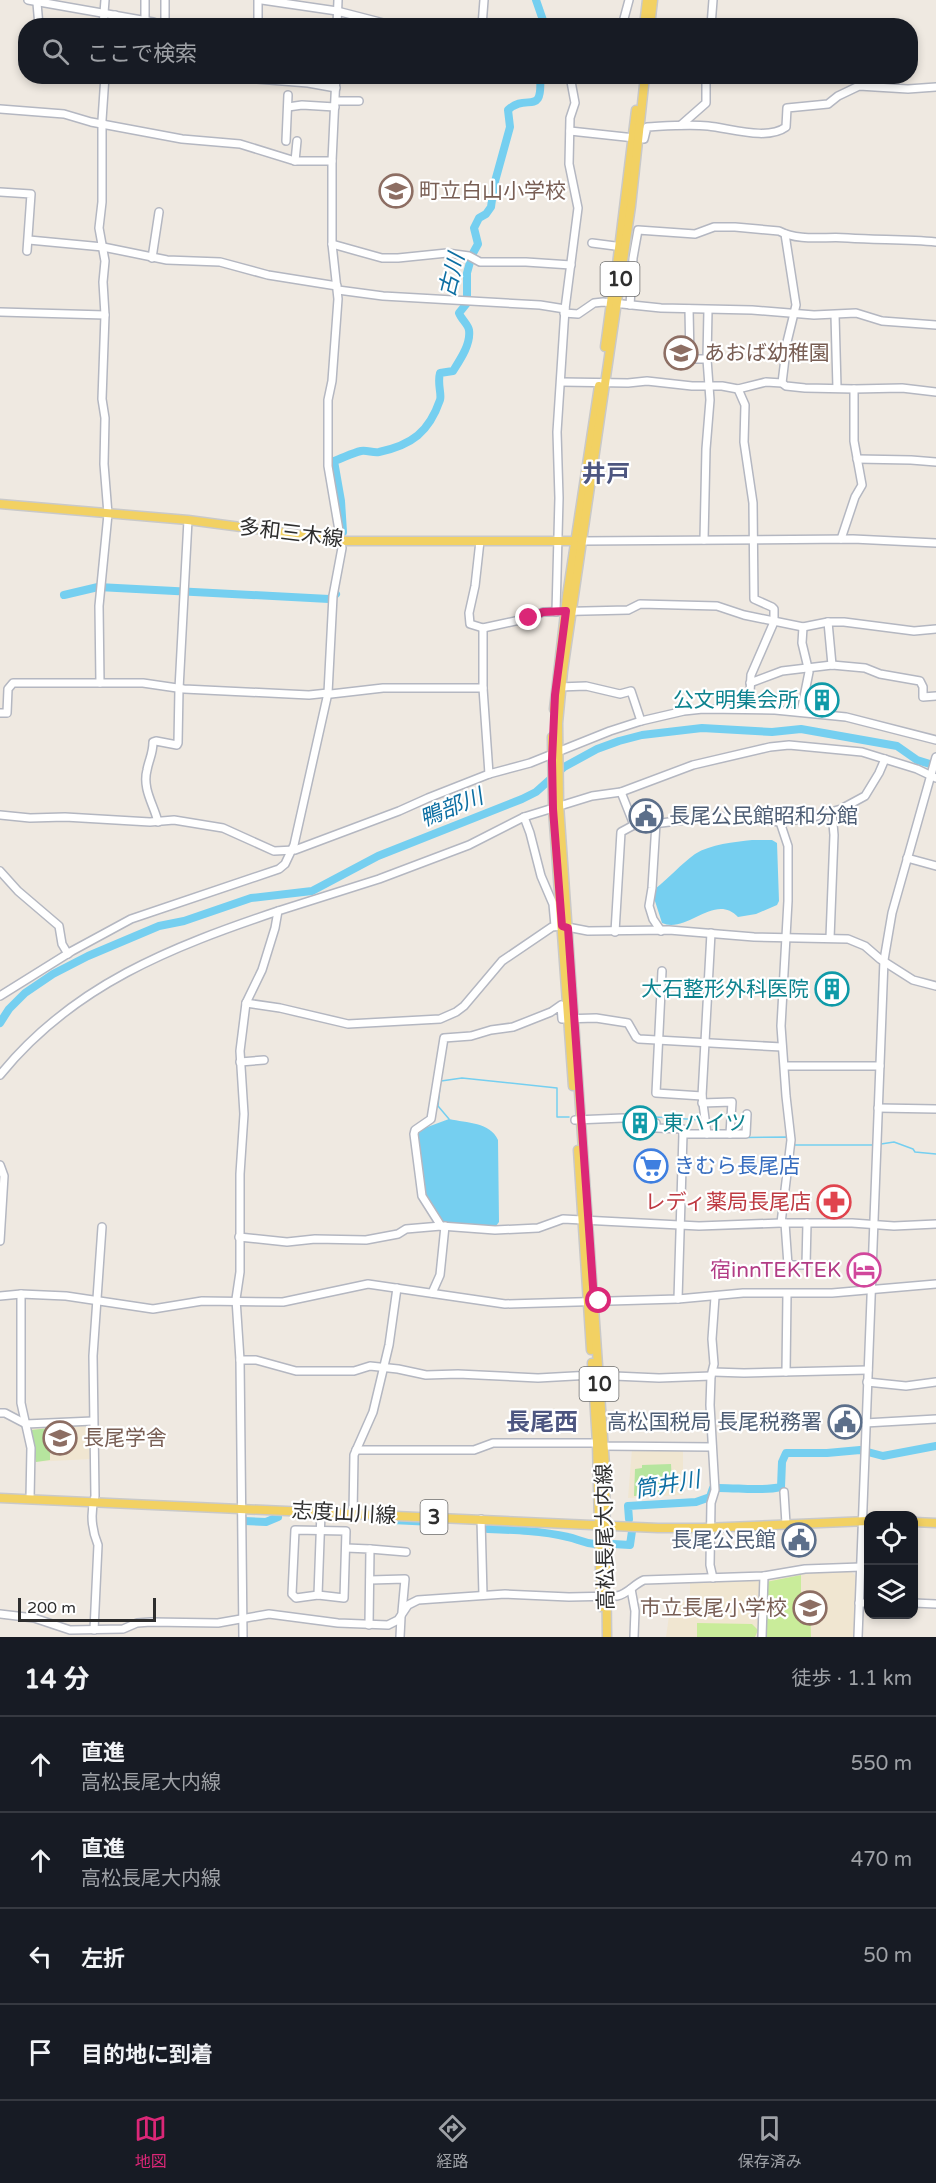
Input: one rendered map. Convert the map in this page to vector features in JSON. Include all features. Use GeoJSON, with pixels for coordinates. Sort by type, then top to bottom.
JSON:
{"type":"FeatureCollection","features":[{"type":"Feature","properties":{"kind":"main road"},"geometry":{"type":"LineString","coordinates":[[645,18],[647,0]]}},
{"type":"Feature","properties":{"kind":"main road"},"geometry":{"type":"LineString","coordinates":[[651,18],[652,0]]}},
{"type":"Feature","properties":{"kind":"main road","name":"高松長尾大内線"},"geometry":{"type":"LineString","coordinates":[[602,1637],[604,1525],[600,1444],[586,1221],[562,927],[555,755],[565,611],[579,541],[580,513],[613,305],[626,247],[639,84]]}},
{"type":"Feature","properties":{"kind":"main road","name":"高松長尾大内線"},"geometry":{"type":"LineString","coordinates":[[636,139],[644,84]]}},
{"type":"Feature","properties":{"kind":"main road","name":"高松長尾大内線"},"geometry":{"type":"LineString","coordinates":[[602,383],[608,320],[613,305]]}},
{"type":"Feature","properties":{"kind":"main road","name":"多和三木線"},"geometry":{"type":"LineString","coordinates":[[0,504],[188,520],[341,540],[579,541]]}},
{"type":"Feature","properties":{"kind":"main road","name":"志度山川線"},"geometry":{"type":"LineString","coordinates":[[0,1498],[658,1528],[864,1520]]}},
{"type":"Feature","properties":{"kind":"main road"},"geometry":{"type":"LineString","coordinates":[[918,1522],[936,1523]]}},
{"type":"Feature","properties":{"kind":"main road","name":"高松長尾大内線"},"geometry":{"type":"LineString","coordinates":[[604,1596],[607,1637]]}},
{"type":"Feature","properties":{"kind":"street"},"geometry":{"type":"LineString","coordinates":[[28,0],[133,18]]}},
{"type":"Feature","properties":{"kind":"street"},"geometry":{"type":"LineString","coordinates":[[103,18],[105,0]]}},
{"type":"Feature","properties":{"kind":"street"},"geometry":{"type":"LineString","coordinates":[[145,0],[145,18]]}},
{"type":"Feature","properties":{"kind":"street"},"geometry":{"type":"LineString","coordinates":[[165,0],[165,18]]}},
{"type":"Feature","properties":{"kind":"street"},"geometry":{"type":"LineString","coordinates":[[259,18],[260,0],[337,11],[364,18]]}},
{"type":"Feature","properties":{"kind":"street"},"geometry":{"type":"LineString","coordinates":[[337,18],[338,0]]}},
{"type":"Feature","properties":{"kind":"street"},"geometry":{"type":"LineString","coordinates":[[483,18],[484,0]]}},
{"type":"Feature","properties":{"kind":"street"},"geometry":{"type":"LineString","coordinates":[[624,18],[629,0]]}},
{"type":"Feature","properties":{"kind":"street"},"geometry":{"type":"LineString","coordinates":[[712,18],[713,0]]}},
{"type":"Feature","properties":{"kind":"street"},"geometry":{"type":"LineString","coordinates":[[40,18],[42,2]]}},
{"type":"Feature","properties":{"kind":"street"},"geometry":{"type":"LineString","coordinates":[[100,683],[99,606],[108,514],[104,464],[105,418],[102,399],[105,261],[99,228],[102,202],[105,84]]}},
{"type":"Feature","properties":{"kind":"street"},"geometry":{"type":"LineString","coordinates":[[314,84],[336,88]]}},
{"type":"Feature","properties":{"kind":"street"},"geometry":{"type":"LineString","coordinates":[[0,996],[68,954],[146,912],[279,869],[285,864],[298,832],[328,693],[333,598],[342,548],[328,466],[328,400],[336,343],[337,288],[332,244],[332,161],[336,84]]}},
{"type":"Feature","properties":{"kind":"street"},"geometry":{"type":"LineString","coordinates":[[565,611],[558,541],[557,432],[564,311],[578,208],[569,164],[570,118],[575,103],[571,84]]}},
{"type":"Feature","properties":{"kind":"street"},"geometry":{"type":"LineString","coordinates":[[681,125],[706,103],[706,84]]}},
{"type":"Feature","properties":{"kind":"street"},"geometry":{"type":"LineString","coordinates":[[570,131],[636,139],[645,138],[647,127],[681,125],[774,133],[786,127],[788,108],[828,104],[838,96],[859,86],[908,89],[936,87]]}},
{"type":"Feature","properties":{"kind":"street"},"geometry":{"type":"LineString","coordinates":[[286,141],[288,95]]}},
{"type":"Feature","properties":{"kind":"street"},"geometry":{"type":"LineString","coordinates":[[288,107],[359,100]]}},
{"type":"Feature","properties":{"kind":"street"},"geometry":{"type":"LineString","coordinates":[[0,110],[64,114],[182,139],[240,144],[295,161],[332,161]]}},
{"type":"Feature","properties":{"kind":"street"},"geometry":{"type":"LineString","coordinates":[[295,161],[297,141]]}},
{"type":"Feature","properties":{"kind":"street"},"geometry":{"type":"LineString","coordinates":[[0,192],[31,194],[27,251]]}},
{"type":"Feature","properties":{"kind":"street"},"geometry":{"type":"LineString","coordinates":[[152,258],[159,212]]}},
{"type":"Feature","properties":{"kind":"street"},"geometry":{"type":"LineString","coordinates":[[630,305],[626,247],[638,230],[695,234],[714,227],[735,227],[779,231],[809,238],[936,242]]}},
{"type":"Feature","properties":{"kind":"street"},"geometry":{"type":"LineString","coordinates":[[782,383],[796,297],[785,234]]}},
{"type":"Feature","properties":{"kind":"street"},"geometry":{"type":"LineString","coordinates":[[29,240],[103,248],[152,258],[220,261],[268,275],[383,296],[540,305],[578,314],[594,303],[795,314],[856,313],[882,321],[936,325]]}},
{"type":"Feature","properties":{"kind":"street"},"geometry":{"type":"LineString","coordinates":[[592,243],[626,247]]}},
{"type":"Feature","properties":{"kind":"street"},"geometry":{"type":"LineString","coordinates":[[332,244],[382,258],[447,253],[471,257],[480,262],[571,265]]}},
{"type":"Feature","properties":{"kind":"street"},"geometry":{"type":"LineString","coordinates":[[689,309],[690,359],[707,359]]}},
{"type":"Feature","properties":{"kind":"street"},"geometry":{"type":"LineString","coordinates":[[704,540],[706,449],[710,400],[707,359],[708,310]]}},
{"type":"Feature","properties":{"kind":"street"},"geometry":{"type":"LineString","coordinates":[[0,312],[105,315]]}},
{"type":"Feature","properties":{"kind":"street"},"geometry":{"type":"LineString","coordinates":[[835,315],[837,388]]}},
{"type":"Feature","properties":{"kind":"street"},"geometry":{"type":"LineString","coordinates":[[561,382],[647,381],[738,388],[752,384],[782,383],[794,387],[902,388],[936,392]]}},
{"type":"Feature","properties":{"kind":"street"},"geometry":{"type":"LineString","coordinates":[[738,388],[745,405],[744,442],[753,502],[754,599],[774,609],[774,622],[751,675],[752,690],[749,709]]}},
{"type":"Feature","properties":{"kind":"street"},"geometry":{"type":"LineString","coordinates":[[841,539],[855,497],[862,484],[854,441],[854,389]]}},
{"type":"Feature","properties":{"kind":"street"},"geometry":{"type":"LineString","coordinates":[[857,459],[936,462]]}},
{"type":"Feature","properties":{"kind":"street"},"geometry":{"type":"LineString","coordinates":[[158,822],[154,806],[147,796],[147,770],[153,755],[153,742],[177,745],[178,743],[178,688],[188,520]]}},
{"type":"Feature","properties":{"kind":"street"},"geometry":{"type":"LineString","coordinates":[[579,541],[841,539],[936,543]]}},
{"type":"Feature","properties":{"kind":"street"},"geometry":{"type":"LineString","coordinates":[[480,541],[475,586],[469,613],[470,624],[483,628],[543,612],[628,610],[636,605],[647,603],[717,606],[744,615],[803,627],[828,622],[871,624],[914,631],[936,629]]}},
{"type":"Feature","properties":{"kind":"street"},"geometry":{"type":"LineString","coordinates":[[828,622],[832,665]]}},
{"type":"Feature","properties":{"kind":"street"},"geometry":{"type":"LineString","coordinates":[[801,712],[809,668],[802,642],[803,627]]}},
{"type":"Feature","properties":{"kind":"street"},"geometry":{"type":"LineString","coordinates":[[483,628],[483,688],[489,774]]}},
{"type":"Feature","properties":{"kind":"street"},"geometry":{"type":"LineString","coordinates":[[750,683],[782,671],[832,665],[865,668],[880,674],[920,681],[923,687],[923,697],[936,696]]}},
{"type":"Feature","properties":{"kind":"street"},"geometry":{"type":"LineString","coordinates":[[0,713],[7,713],[8,689],[13,683],[143,683],[178,688],[309,695],[383,688],[483,688]]}},
{"type":"Feature","properties":{"kind":"street"},"geometry":{"type":"LineString","coordinates":[[559,687],[586,686],[620,694],[632,691],[641,721]]}},
{"type":"Feature","properties":{"kind":"street"},"geometry":{"type":"LineString","coordinates":[[0,815],[158,822],[174,820],[223,828],[273,851],[291,851],[399,811],[489,774],[530,764],[641,721],[684,711],[749,709],[801,712],[863,720],[936,740]]}},
{"type":"Feature","properties":{"kind":"street"},"geometry":{"type":"LineString","coordinates":[[0,1075],[52,1020],[94,991],[175,948],[210,934],[379,879],[470,845],[524,818],[556,807],[592,796],[621,792],[693,765],[770,747],[789,745],[862,752],[933,775]]}},
{"type":"Feature","properties":{"kind":"street"},"geometry":{"type":"LineString","coordinates":[[865,1511],[864,1451],[884,960],[892,913],[933,775],[936,757]]}},
{"type":"Feature","properties":{"kind":"street"},"geometry":{"type":"LineString","coordinates":[[615,932],[621,832],[634,825],[716,816],[780,822],[832,812],[846,807],[868,793],[885,759]]}},
{"type":"Feature","properties":{"kind":"street"},"geometry":{"type":"LineString","coordinates":[[621,792],[634,825]]}},
{"type":"Feature","properties":{"kind":"street"},"geometry":{"type":"LineString","coordinates":[[830,938],[834,835],[832,812]]}},
{"type":"Feature","properties":{"kind":"street"},"geometry":{"type":"LineString","coordinates":[[524,818],[541,876],[562,927]]}},
{"type":"Feature","properties":{"kind":"street"},"geometry":{"type":"LineString","coordinates":[[780,822],[788,846],[782,1047],[791,1143],[783,1223],[788,1266],[806,1265],[807,1223]]}},
{"type":"Feature","properties":{"kind":"street"},"geometry":{"type":"LineString","coordinates":[[656,823],[649,906],[653,919],[661,931]]}},
{"type":"Feature","properties":{"kind":"street"},"geometry":{"type":"LineString","coordinates":[[907,858],[936,866]]}},
{"type":"Feature","properties":{"kind":"street"},"geometry":{"type":"LineString","coordinates":[[0,871],[18,891],[58,926],[61,930],[62,944],[68,954]]}},
{"type":"Feature","properties":{"kind":"street"},"geometry":{"type":"LineString","coordinates":[[243,1637],[240,1360],[237,1302],[240,1272],[241,1156],[244,1114],[240,1062],[246,1004],[262,970],[278,912]]}},
{"type":"Feature","properties":{"kind":"street"},"geometry":{"type":"LineString","coordinates":[[246,1004],[280,1008],[348,1024],[440,1019],[464,1006],[501,961],[562,927],[615,932],[661,931],[858,941],[913,980],[936,986]]}},
{"type":"Feature","properties":{"kind":"street"},"geometry":{"type":"LineString","coordinates":[[707,1134],[702,1099],[711,933]]}},
{"type":"Feature","properties":{"kind":"street"},"geometry":{"type":"LineString","coordinates":[[662,971],[656,1093],[732,1102],[730,1134]]}},
{"type":"Feature","properties":{"kind":"street"},"geometry":{"type":"LineString","coordinates":[[432,1293],[440,1275],[443,1226],[422,1196],[414,1134],[415,1130],[431,1119],[444,1038],[471,1036],[513,1027],[551,1012],[561,1005],[562,1019],[596,1018],[628,1023],[639,1039],[782,1047]]}},
{"type":"Feature","properties":{"kind":"street"},"geometry":{"type":"LineString","coordinates":[[240,1062],[264,1060]]}},
{"type":"Feature","properties":{"kind":"street"},"geometry":{"type":"LineString","coordinates":[[785,1066],[880,1066]]}},
{"type":"Feature","properties":{"kind":"street"},"geometry":{"type":"LineString","coordinates":[[878,1108],[936,1109]]}},
{"type":"Feature","properties":{"kind":"street"},"geometry":{"type":"LineString","coordinates":[[683,1134],[746,1134],[747,1114]]}},
{"type":"Feature","properties":{"kind":"street"},"geometry":{"type":"LineString","coordinates":[[578,1120],[623,1118]]}},
{"type":"Feature","properties":{"kind":"street"},"geometry":{"type":"LineString","coordinates":[[656,1123],[656,1128],[683,1129],[678,1299]]}},
{"type":"Feature","properties":{"kind":"street"},"geometry":{"type":"LineString","coordinates":[[0,1165],[4,1176],[0,1241]]}},
{"type":"Feature","properties":{"kind":"street"},"geometry":{"type":"LineString","coordinates":[[239,1237],[288,1242],[315,1239],[366,1240],[398,1234],[406,1229],[443,1226],[507,1230],[538,1228],[563,1220],[728,1226],[783,1223],[936,1224]]}},
{"type":"Feature","properties":{"kind":"street"},"geometry":{"type":"LineString","coordinates":[[92,1632],[98,1545],[92,1532],[95,1496],[93,1356],[102,1227]]}},
{"type":"Feature","properties":{"kind":"street"},"geometry":{"type":"LineString","coordinates":[[0,1296],[21,1294],[66,1296],[142,1309],[202,1301],[283,1302],[363,1284],[505,1304],[678,1299],[743,1293],[832,1293],[936,1284]]}},
{"type":"Feature","properties":{"kind":"street"},"geometry":{"type":"LineString","coordinates":[[353,1514],[354,1455],[373,1412],[384,1367],[397,1288]]}},
{"type":"Feature","properties":{"kind":"street"},"geometry":{"type":"LineString","coordinates":[[21,1294],[21,1403],[31,1448],[30,1499]]}},
{"type":"Feature","properties":{"kind":"street"},"geometry":{"type":"LineString","coordinates":[[786,1372],[788,1294]]}},
{"type":"Feature","properties":{"kind":"street"},"geometry":{"type":"LineString","coordinates":[[713,1578],[710,1564],[711,1503],[715,1486],[710,1405],[716,1297]]}},
{"type":"Feature","properties":{"kind":"street"},"geometry":{"type":"LineString","coordinates":[[240,1360],[256,1360],[296,1371],[354,1371],[370,1366],[426,1375],[458,1374],[538,1378],[595,1375],[666,1378],[712,1374],[868,1370]]}},
{"type":"Feature","properties":{"kind":"street"},"geometry":{"type":"LineString","coordinates":[[867,1382],[906,1386],[936,1382]]}},
{"type":"Feature","properties":{"kind":"street"},"geometry":{"type":"LineString","coordinates":[[0,1413],[5,1413],[26,1424],[93,1421]]}},
{"type":"Feature","properties":{"kind":"street"},"geometry":{"type":"LineString","coordinates":[[865,1423],[936,1419]]}},
{"type":"Feature","properties":{"kind":"street"},"geometry":{"type":"LineString","coordinates":[[356,1450],[474,1450],[493,1443],[712,1447]]}},
{"type":"Feature","properties":{"kind":"street"},"geometry":{"type":"LineString","coordinates":[[784,1492],[786,1524]]}},
{"type":"Feature","properties":{"kind":"street"},"geometry":{"type":"LineString","coordinates":[[318,1596],[321,1512]]}},
{"type":"Feature","properties":{"kind":"street"},"geometry":{"type":"LineString","coordinates":[[481,1520],[483,1595]]}},
{"type":"Feature","properties":{"kind":"street"},"geometry":{"type":"LineString","coordinates":[[295,1530],[346,1531],[346,1548],[344,1598],[318,1596],[296,1598],[292,1594],[295,1530]]}},
{"type":"Feature","properties":{"kind":"street"},"geometry":{"type":"LineString","coordinates":[[858,1637],[864,1532]]}},
{"type":"Feature","properties":{"kind":"street"},"geometry":{"type":"LineString","coordinates":[[346,1548],[406,1551]]}},
{"type":"Feature","properties":{"kind":"street"},"geometry":{"type":"LineString","coordinates":[[369,1625],[370,1549]]}},
{"type":"Feature","properties":{"kind":"street"},"geometry":{"type":"LineString","coordinates":[[0,1614],[34,1618],[70,1630],[92,1632],[123,1629],[137,1623],[214,1623],[269,1614],[315,1621],[369,1625],[393,1624],[408,1605],[418,1600],[505,1594],[569,1597],[621,1595],[644,1580],[764,1576],[805,1569],[861,1567]]}},
{"type":"Feature","properties":{"kind":"street"},"geometry":{"type":"LineString","coordinates":[[762,1637],[764,1576]]}},
{"type":"Feature","properties":{"kind":"street"},"geometry":{"type":"LineString","coordinates":[[370,1580],[405,1580],[400,1637]]}},
{"type":"Feature","properties":{"kind":"street"},"geometry":{"type":"LineString","coordinates":[[631,1589],[635,1611],[634,1637]]}},
{"type":"Feature","properties":{"kind":"street"},"geometry":{"type":"LineString","coordinates":[[859,1603],[864,1603]]}},
{"type":"Feature","properties":{"kind":"street"},"geometry":{"type":"LineString","coordinates":[[918,1603],[936,1604]]}},
{"type":"Feature","properties":{"kind":"shaded area","name":"長尾学舎"},"geometry":{"type":"Polygon","coordinates":[[[90,1422],[91,1459],[33,1462],[29,1425],[90,1422]]]}},
{"type":"Feature","properties":{"kind":"shaded area"},"geometry":{"type":"Polygon","coordinates":[[[632,1449],[683,1449],[683,1495],[628,1498],[632,1449]]]}},
{"type":"Feature","properties":{"kind":"shaded area","name":"市立長尾小学校"},"geometry":{"type":"Polygon","coordinates":[[[808,1571],[850,1571],[857,1577],[855,1637],[763,1637],[765,1579],[808,1571]]]}},
{"type":"Feature","properties":{"kind":"shaded area"},"geometry":{"type":"Polygon","coordinates":[[[762,1579],[761,1637],[666,1637],[669,1616],[675,1602],[690,1602],[690,1581],[762,1579]]]}},
{"type":"Feature","properties":{"kind":"green space"},"geometry":{"type":"Polygon","coordinates":[[[50,1428],[50,1460],[36,1462],[31,1430],[50,1428]]]}},
{"type":"Feature","properties":{"kind":"green space"},"geometry":{"type":"Polygon","coordinates":[[[671,1464],[672,1484],[659,1484],[659,1494],[634,1496],[635,1469],[642,1468],[642,1465],[671,1464]]]}},
{"type":"Feature","properties":{"kind":"green space"},"geometry":{"type":"Polygon","coordinates":[[[801,1575],[803,1599],[810,1599],[811,1637],[766,1637],[766,1582],[801,1575]]]}},
{"type":"Feature","properties":{"kind":"green space"},"geometry":{"type":"Polygon","coordinates":[[[697,1623],[752,1624],[758,1630],[755,1637],[697,1637],[697,1623]]]}},
{"type":"Feature","properties":{"kind":"water"},"geometry":{"type":"Polygon","coordinates":[[[772,840],[777,843],[779,901],[777,905],[756,914],[738,917],[729,911],[720,909],[681,923],[672,925],[662,923],[654,898],[655,889],[695,854],[723,844],[772,840]]]}},
{"type":"Feature","properties":{"kind":"water"},"geometry":{"type":"Polygon","coordinates":[[[449,1119],[484,1126],[498,1140],[499,1222],[496,1226],[441,1223],[425,1198],[418,1134],[422,1129],[449,1119]]]}},
{"type":"Feature","properties":{"kind":"waterway","name":"古川"},"geometry":{"type":"LineString","coordinates":[[536,0],[542,18]]}},
{"type":"Feature","properties":{"kind":"waterway","name":"古川"},"geometry":{"type":"LineString","coordinates":[[343,532],[341,501],[334,461],[361,451],[377,452],[391,449],[418,435],[425,429],[440,400],[440,373],[453,371],[464,352],[469,330],[459,313],[467,303],[467,273],[478,244],[474,228],[479,218],[491,207],[494,185],[510,127],[508,110],[515,105],[536,100],[539,97],[540,84]]}},
{"type":"Feature","properties":{"kind":"waterway","name":"古川"},"geometry":{"type":"LineString","coordinates":[[64,595],[98,587],[329,599],[336,594]]}},
{"type":"Feature","properties":{"kind":"waterway","name":"鴨部川"},"geometry":{"type":"LineString","coordinates":[[0,1023],[9,1009],[25,993],[53,974],[88,956],[159,926],[184,921],[251,898],[312,891],[378,856],[522,799],[536,792],[564,767],[597,749],[619,741],[642,735],[702,728],[772,732],[801,729],[897,746],[917,760],[936,766]]}},
{"type":"Feature","properties":{"kind":"waterway"},"geometry":{"type":"LineString","coordinates":[[441,1081],[462,1078],[557,1088],[557,1117],[569,1117]]}},
{"type":"Feature","properties":{"kind":"waterway"},"geometry":{"type":"LineString","coordinates":[[440,1085],[438,1106],[449,1119]]}},
{"type":"Feature","properties":{"kind":"waterway"},"geometry":{"type":"LineString","coordinates":[[624,1115],[702,1120],[702,1122]]}},
{"type":"Feature","properties":{"kind":"waterway"},"geometry":{"type":"LineString","coordinates":[[707,1138],[787,1137],[788,1140]]}},
{"type":"Feature","properties":{"kind":"waterway"},"geometry":{"type":"LineString","coordinates":[[881,1144],[894,1142],[913,1149],[915,1152],[936,1154]]}},
{"type":"Feature","properties":{"kind":"waterway"},"geometry":{"type":"LineString","coordinates":[[795,1145],[873,1145]]}},
{"type":"Feature","properties":{"kind":"waterway","name":"筒井川"},"geometry":{"type":"LineString","coordinates":[[629,1519],[628,1506],[696,1502],[710,1497],[713,1488],[781,1487],[782,1462],[786,1453],[860,1450],[883,1456],[936,1446]]}},
{"type":"Feature","properties":{"kind":"waterway","name":"筒井川"},"geometry":{"type":"LineString","coordinates":[[244,1521],[266,1522],[278,1517]]}},
{"type":"Feature","properties":{"kind":"waterway","name":"筒井川"},"geometry":{"type":"LineString","coordinates":[[392,1520],[433,1522]]}},
{"type":"Feature","properties":{"kind":"waterway","name":"筒井川"},"geometry":{"type":"LineString","coordinates":[[488,1529],[548,1533],[595,1544]]}},
{"type":"Feature","properties":{"kind":"waterway","name":"筒井川"},"geometry":{"type":"LineString","coordinates":[[613,1544],[630,1545],[632,1531]]}},
{"type":"Feature","properties":{"kind":"place","name":"町立白山小学校"},"geometry":{"type":"Point","coordinates":[396,191]}},
{"type":"Feature","properties":{"kind":"place","name":"あおば幼稚園"},"geometry":{"type":"Point","coordinates":[681,353]}},
{"type":"Feature","properties":{"kind":"place","name":"公文明集会所"},"geometry":{"type":"Point","coordinates":[822,700]}},
{"type":"Feature","properties":{"kind":"place","name":"長尾公民館昭和分館"},"geometry":{"type":"Point","coordinates":[646,816]}},
{"type":"Feature","properties":{"kind":"place","name":"大石整形外科医院"},"geometry":{"type":"Point","coordinates":[832,989]}},
{"type":"Feature","properties":{"kind":"place","name":"東ハイツ"},"geometry":{"type":"Point","coordinates":[640,1123]}},
{"type":"Feature","properties":{"kind":"place","name":"きむら長尾店"},"geometry":{"type":"Point","coordinates":[651,1166]}},
{"type":"Feature","properties":{"kind":"place","name":"レディ薬局長尾店"},"geometry":{"type":"Point","coordinates":[834,1202]}},
{"type":"Feature","properties":{"kind":"place","name":"宿innTEKTEK"},"geometry":{"type":"Point","coordinates":[864,1270]}},
{"type":"Feature","properties":{"kind":"place","name":"高松国税局 長尾税務署"},"geometry":{"type":"Point","coordinates":[845,1422]}},
{"type":"Feature","properties":{"kind":"place","name":"長尾学舎"},"geometry":{"type":"Point","coordinates":[60,1438]}},
{"type":"Feature","properties":{"kind":"place","name":"長尾公民館"},"geometry":{"type":"Point","coordinates":[799,1540]}},
{"type":"Feature","properties":{"kind":"place","name":"市立長尾小学校"},"geometry":{"type":"Point","coordinates":[810,1608]}},
{"type":"Feature","properties":{"kind":"district","name":"井戸"},"geometry":{"type":"Point","coordinates":[606,474]}},
{"type":"Feature","properties":{"kind":"district","name":"長尾西"},"geometry":{"type":"Point","coordinates":[542,1422]}},
{"type":"Feature","properties":{"kind":"route"},"geometry":{"type":"LineString","coordinates":[[529,618],[543,612],[566,611],[553,723],[553,809],[562,926],[568,928],[594,1301],[599,1301]]}}]}
